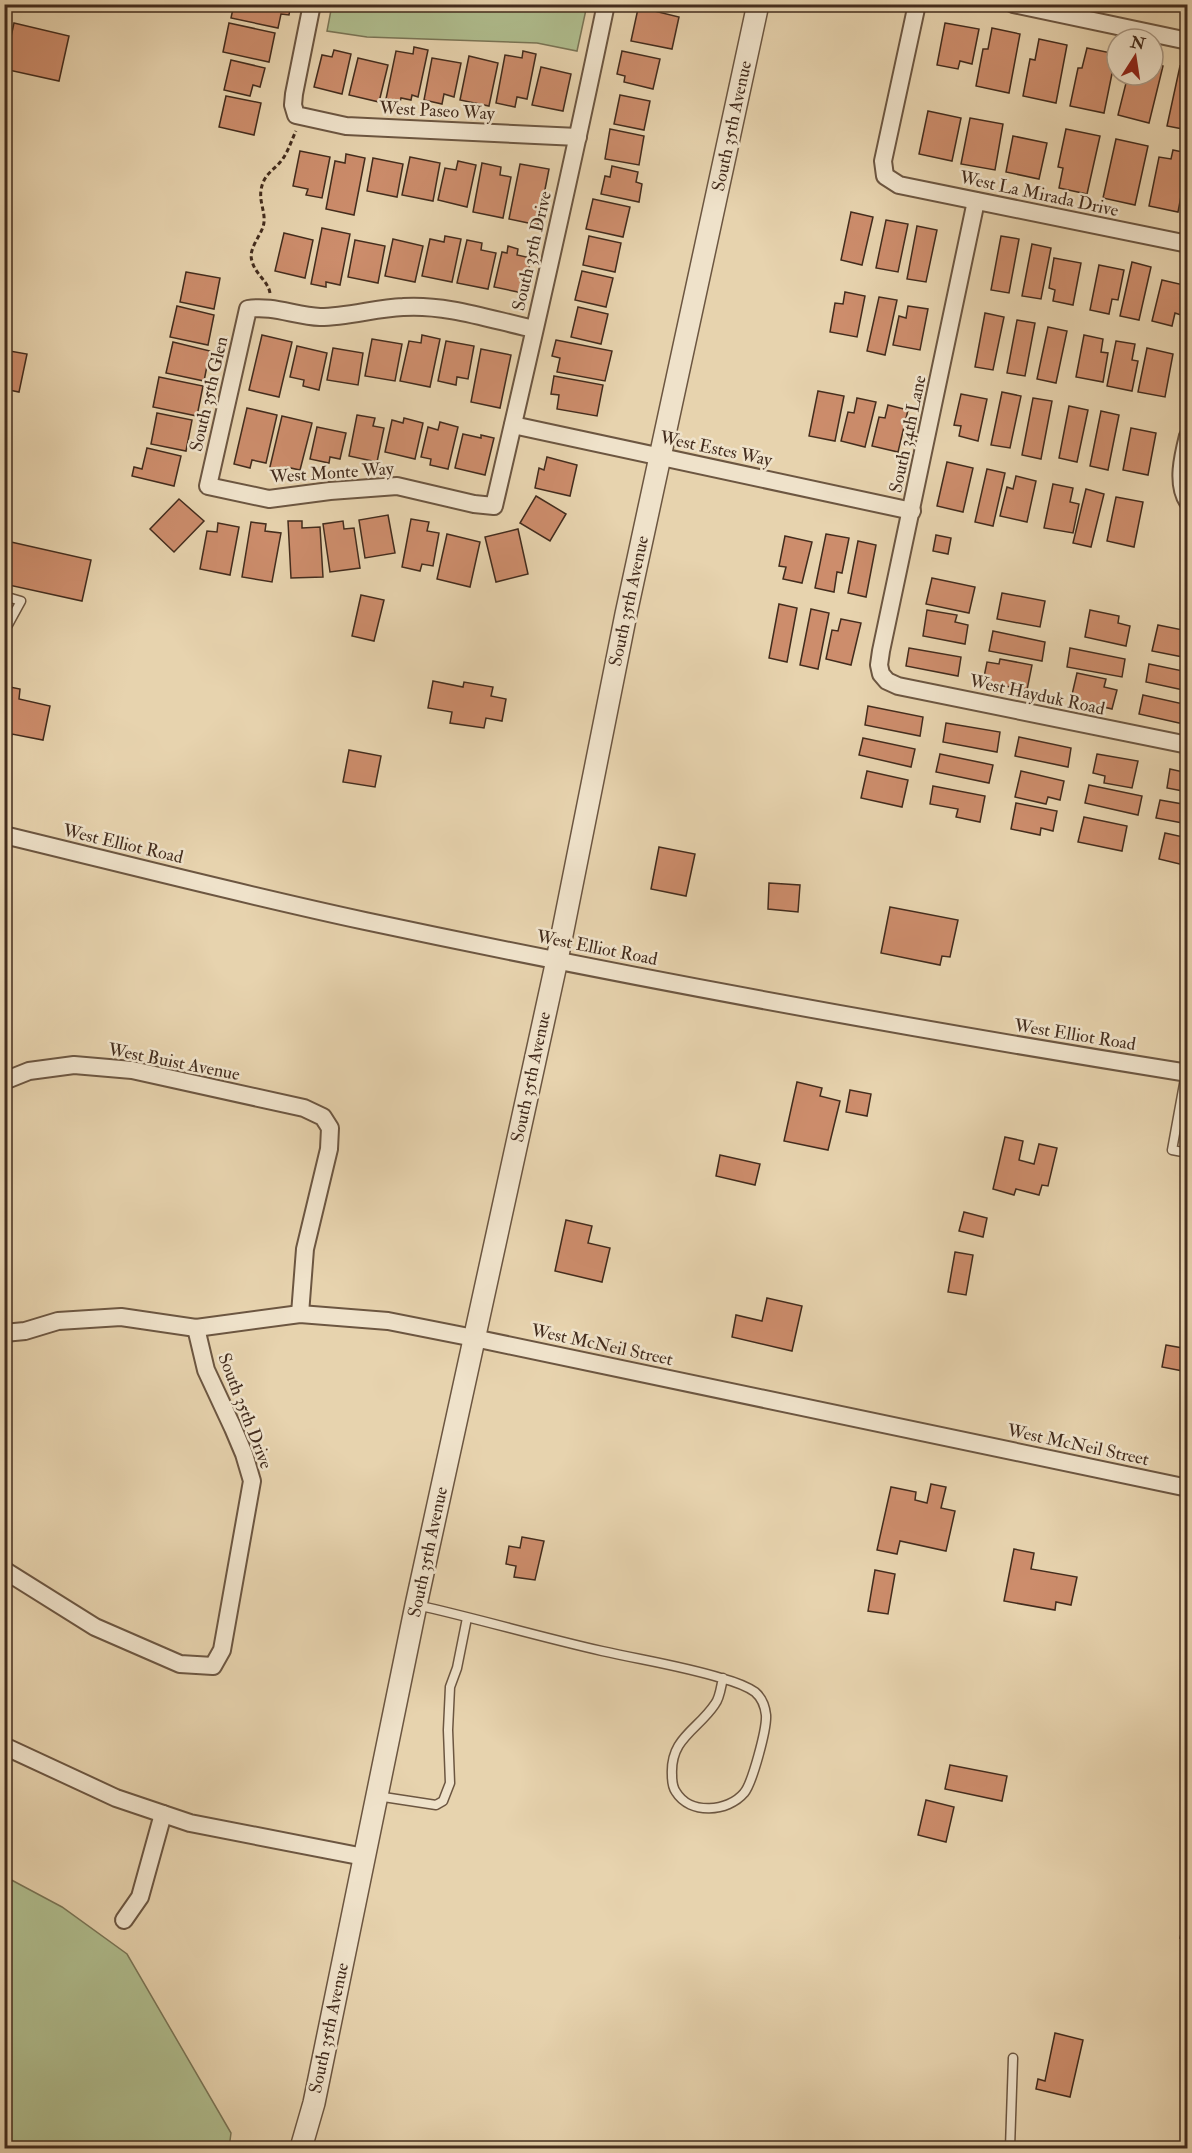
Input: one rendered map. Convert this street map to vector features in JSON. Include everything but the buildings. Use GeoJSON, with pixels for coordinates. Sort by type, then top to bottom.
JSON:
{"type":"FeatureCollection","features":[{"type":"Feature","properties":{"kind":"street"},"geometry":{"type":"LineString","coordinates":[[301,116],[293,105],[294,94],[312,4]]}},
{"type":"Feature","properties":{"kind":"street","name":"South 35th Avenue"},"geometry":{"type":"LineString","coordinates":[[301,2148],[314,2103],[416,1605],[556,960],[624,626],[758,4]]}},
{"type":"Feature","properties":{"kind":"street","name":"West La Mirada Drive"},"geometry":{"type":"LineString","coordinates":[[917,4],[883,161],[885,176],[899,185],[1188,244]]}},
{"type":"Feature","properties":{"kind":"street"},"geometry":{"type":"LineString","coordinates":[[1013,4],[1188,41]]}},
{"type":"Feature","properties":{"kind":"street","name":"South 35th Drive"},"geometry":{"type":"LineString","coordinates":[[494,506],[606,7]]}},
{"type":"Feature","properties":{"kind":"street","name":"West Paseo Way"},"geometry":{"type":"LineString","coordinates":[[301,116],[346,126],[578,137]]}},
{"type":"Feature","properties":{"kind":"street","name":"South 34th Lane"},"geometry":{"type":"LineString","coordinates":[[881,674],[879,665],[884,633],[912,511],[975,201]]}},
{"type":"Feature","properties":{"kind":"street"},"geometry":{"type":"LineString","coordinates":[[273,310],[321,317],[404,306],[450,310],[534,329]]}},
{"type":"Feature","properties":{"kind":"street","name":"South 35th Glen"},"geometry":{"type":"LineString","coordinates":[[208,486],[248,309],[261,307],[273,310]]}},
{"type":"Feature","properties":{"kind":"street","name":"West Estes Way"},"geometry":{"type":"LineString","coordinates":[[513,424],[912,511]]}},
{"type":"Feature","properties":{"kind":"street"},"geometry":{"type":"LineString","coordinates":[[1188,436],[1182,462],[1182,483],[1188,502]]}},
{"type":"Feature","properties":{"kind":"street","name":"West Monte Way"},"geometry":{"type":"LineString","coordinates":[[208,486],[269,499],[397,486],[474,504],[494,506]]}},
{"type":"Feature","properties":{"kind":"street","name":"West Hayduk Road"},"geometry":{"type":"LineString","coordinates":[[881,674],[887,681],[898,686],[1188,746]]}},
{"type":"Feature","properties":{"kind":"street","name":"West Elliot Road"},"geometry":{"type":"LineString","coordinates":[[4,836],[362,920],[556,960],[1008,1044],[1187,1073]]}},
{"type":"Feature","properties":{"kind":"street","name":"West Buist Avenue"},"geometry":{"type":"LineString","coordinates":[[4,1081],[29,1071],[74,1065],[132,1070],[304,1108],[323,1117],[330,1128],[329,1149],[305,1249],[300,1314]]}},
{"type":"Feature","properties":{"kind":"street","name":"West McNeil Street"},"geometry":{"type":"LineString","coordinates":[[4,1333],[26,1331],[58,1321],[122,1317],[196,1328],[300,1314],[388,1322],[474,1338],[1188,1488]]}},
{"type":"Feature","properties":{"kind":"street","name":"South 35th Drive"},"geometry":{"type":"LineString","coordinates":[[4,1570],[95,1627],[180,1664],[213,1666],[222,1650],[252,1481],[244,1454],[206,1370],[196,1328]]}},
{"type":"Feature","properties":{"kind":"street"},"geometry":{"type":"LineString","coordinates":[[4,1746],[116,1798],[190,1823],[364,1857]]}},
{"type":"Feature","properties":{"kind":"street"},"geometry":{"type":"LineString","coordinates":[[124,1920],[140,1897],[163,1814]]}},
{"type":"Feature","properties":{"kind":"lane"},"geometry":{"type":"LineString","coordinates":[[4,596],[21,601],[4,632]]}},
{"type":"Feature","properties":{"kind":"lane"},"geometry":{"type":"LineString","coordinates":[[1187,1073],[1172,1150],[1188,1153]]}},
{"type":"Feature","properties":{"kind":"lane"},"geometry":{"type":"LineString","coordinates":[[416,1605],[602,1651],[698,1671],[723,1678],[736,1682],[756,1692],[765,1705],[764,1740],[745,1793],[726,1806],[710,1809],[698,1808],[676,1792],[672,1779],[671,1762],[676,1749],[687,1733],[716,1703],[723,1678]]}},
{"type":"Feature","properties":{"kind":"lane"},"geometry":{"type":"LineString","coordinates":[[376,1796],[436,1805],[443,1801],[447,1794],[450,1783],[447,1730],[450,1687],[457,1668],[467,1618]]}},
{"type":"Feature","properties":{"kind":"lane"},"geometry":{"type":"LineString","coordinates":[[1010,2148],[1013,2058]]}},
{"type":"Feature","properties":{"kind":"path"},"geometry":{"type":"LineString","coordinates":[[450,4],[470,6],[477,4]]}},
{"type":"Feature","properties":{"kind":"path"},"geometry":{"type":"LineString","coordinates":[[515,4],[535,11],[589,5],[606,7]]}},
{"type":"Feature","properties":{"kind":"path"},"geometry":{"type":"LineString","coordinates":[[273,310],[269,287],[251,259],[253,246],[265,217],[261,190],[266,174],[284,157],[301,116]]}},
{"type":"Feature","properties":{"kind":"green space"},"geometry":{"type":"Polygon","coordinates":[[[332,4],[587,5],[577,51],[537,43],[367,37],[327,31],[332,4]]]}},
{"type":"Feature","properties":{"kind":"green space"},"geometry":{"type":"Polygon","coordinates":[[[4,1876],[62,1907],[127,1954],[231,2133],[229,2148],[5,2148],[4,1876]]]}}]}
